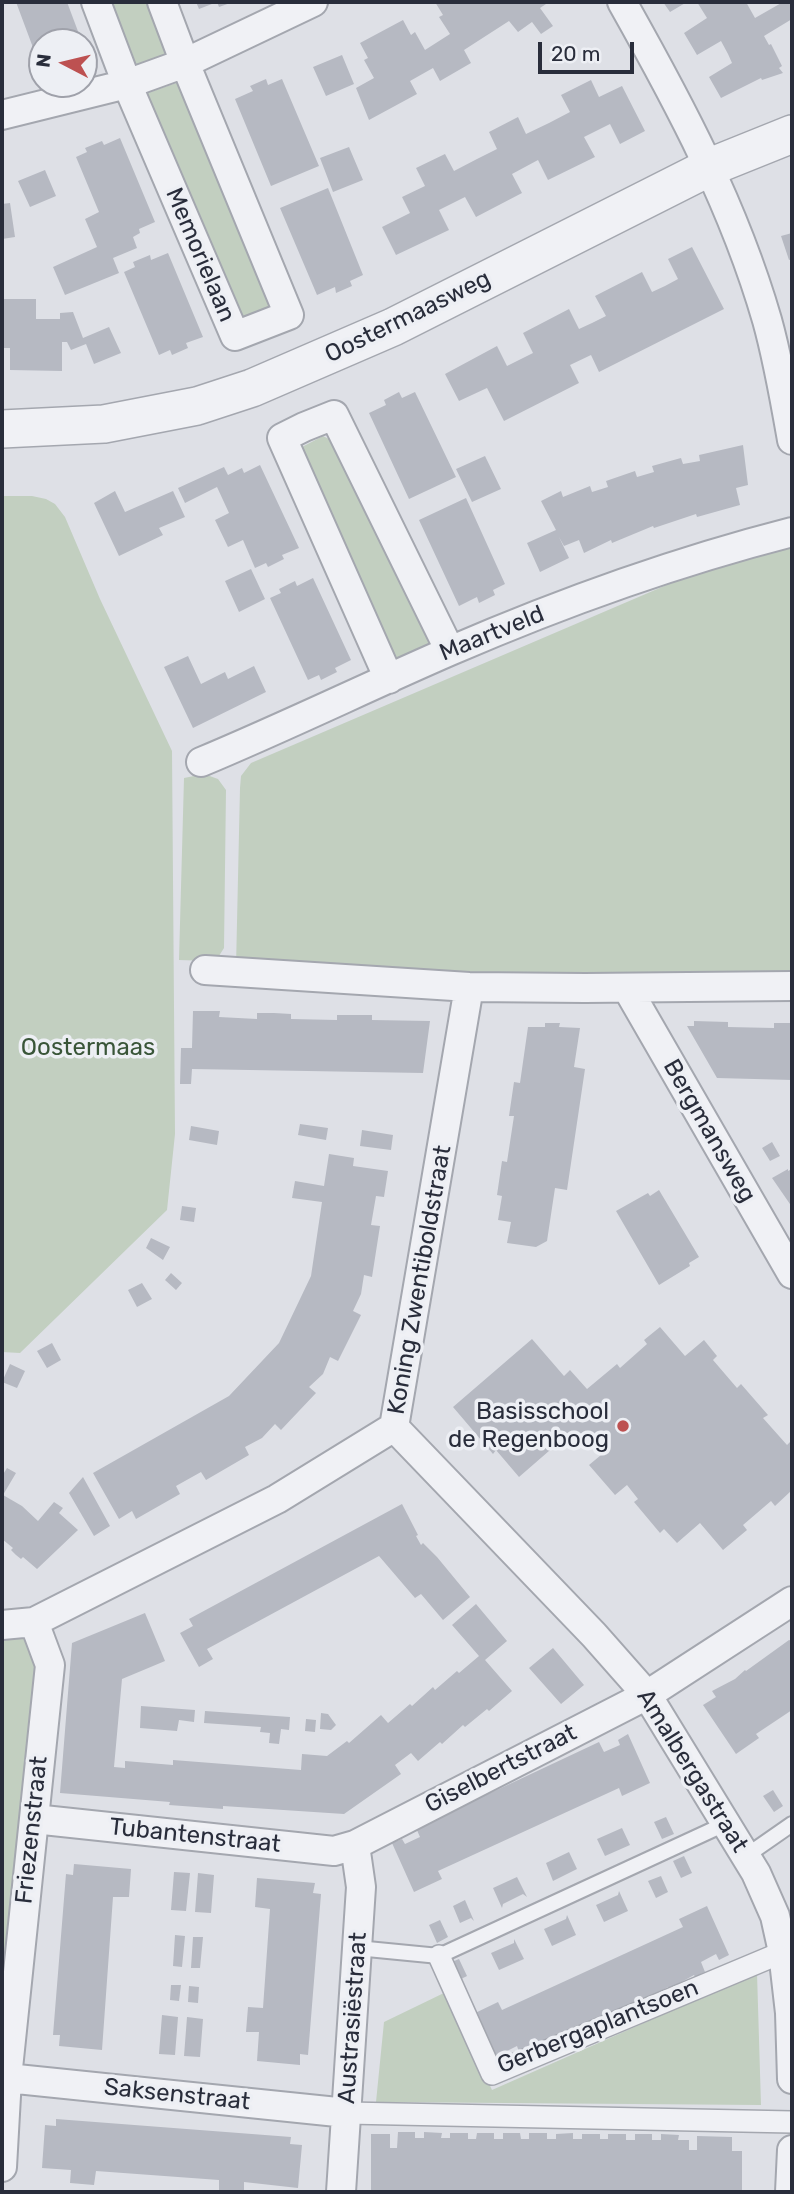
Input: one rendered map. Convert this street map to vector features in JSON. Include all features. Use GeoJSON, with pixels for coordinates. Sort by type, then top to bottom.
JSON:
{"type":"FeatureCollection","features":[{"type":"Feature","properties":{"kind":"street","name":"Memorielaan"},"geometry":{"type":"LineString","coordinates":[[96,2],[127,84],[235,336],[289,314],[162,2]]}},
{"type":"Feature","properties":{"kind":"street"},"geometry":{"type":"LineString","coordinates":[[2,115],[127,84],[185,63],[313,2]]}},
{"type":"Feature","properties":{"kind":"street"},"geometry":{"type":"LineString","coordinates":[[622,2],[710,167],[740,239],[767,320],[792,440]]}},
{"type":"Feature","properties":{"kind":"street","name":"Oostermaasweg"},"geometry":{"type":"LineString","coordinates":[[2,429],[56,428],[116,422],[197,406],[252,388],[393,327],[710,167],[792,134]]}},
{"type":"Feature","properties":{"kind":"street"},"geometry":{"type":"LineString","coordinates":[[389,679],[282,439],[304,427],[334,415],[450,651]]}},
{"type":"Feature","properties":{"kind":"street","name":"Maartveld"},"geometry":{"type":"LineString","coordinates":[[201,762],[450,651],[625,582],[720,551],[792,532]]}},
{"type":"Feature","properties":{"kind":"street"},"geometry":{"type":"LineString","coordinates":[[205,970],[469,987],[792,986]]}},
{"type":"Feature","properties":{"kind":"street","name":"Koning Zwentiboldstraat"},"geometry":{"type":"LineString","coordinates":[[2,1625],[34,1622],[277,1499],[394,1427],[469,987]]}},
{"type":"Feature","properties":{"kind":"street","name":"Bergmansweg"},"geometry":{"type":"LineString","coordinates":[[627,988],[792,1274]]}},
{"type":"Feature","properties":{"kind":"street","name":"Amalbergastraat"},"geometry":{"type":"LineString","coordinates":[[394,1427],[594,1635],[647,1695],[746,1856],[775,1916],[783,1952],[790,2013],[792,2079]]}},
{"type":"Feature","properties":{"kind":"street","name":"Giselbertstraat"},"geometry":{"type":"LineString","coordinates":[[355,1845],[647,1695],[792,1601]]}},
{"type":"Feature","properties":{"kind":"street","name":"Friezenstraat"},"geometry":{"type":"LineString","coordinates":[[2,2167],[8,2000],[33,1819],[50,1665],[34,1622]]}},
{"type":"Feature","properties":{"kind":"street","name":"Tubantenstraat"},"geometry":{"type":"LineString","coordinates":[[33,1819],[334,1851],[355,1845]]}},
{"type":"Feature","properties":{"kind":"street","name":"Austrasiëstraat"},"geometry":{"type":"LineString","coordinates":[[341,2192],[361,1887],[355,1845]]}},
{"type":"Feature","properties":{"kind":"street","name":"Gerbergaplantsoen"},"geometry":{"type":"LineString","coordinates":[[439,1956],[492,2074],[783,1952]]}},
{"type":"Feature","properties":{"kind":"street","name":"Saksenstraat"},"geometry":{"type":"LineString","coordinates":[[7,2078],[347,2113]]}},
{"type":"Feature","properties":{"kind":"street","name":"Gerbergaplantsoen"},"geometry":{"type":"LineString","coordinates":[[347,2113],[792,2123]]}},
{"type":"Feature","properties":{"kind":"street"},"geometry":{"type":"LineString","coordinates":[[790,2192],[792,2150]]}},
{"type":"Feature","properties":{"kind":"lane"},"geometry":{"type":"LineString","coordinates":[[358,1948],[439,1956],[725,1824]]}},
{"type":"Feature","properties":{"kind":"lane"},"geometry":{"type":"LineString","coordinates":[[746,1856],[792,1824]]}},
{"type":"Feature","properties":{"kind":"green space"},"geometry":{"type":"Polygon","coordinates":[[[108,2],[153,2],[172,54],[132,68],[108,2]]]}},
{"type":"Feature","properties":{"kind":"green space"},"geometry":{"type":"Polygon","coordinates":[[[182,81],[271,301],[268,315],[248,323],[232,318],[142,95],[182,81]]]}},
{"type":"Feature","properties":{"kind":"green space"},"geometry":{"type":"Polygon","coordinates":[[[323,436],[339,444],[432,645],[391,664],[298,464],[302,447],[323,436]]]}},
{"type":"Feature","properties":{"kind":"green space","name":"Oostermaas"},"geometry":{"type":"Polygon","coordinates":[[[2,496],[46,499],[55,504],[65,517],[100,599],[172,751],[175,1134],[167,1210],[20,1353],[2,1352],[2,496]]]}},
{"type":"Feature","properties":{"kind":"green space"},"geometry":{"type":"Polygon","coordinates":[[[792,545],[792,982],[236,967],[240,788],[241,776],[251,763],[718,563],[792,545]]]}},
{"type":"Feature","properties":{"kind":"green space"},"geometry":{"type":"Polygon","coordinates":[[[204,774],[218,779],[226,790],[224,948],[217,959],[210,961],[179,960],[184,778],[204,774]]]}},
{"type":"Feature","properties":{"kind":"green space"},"geometry":{"type":"Polygon","coordinates":[[[31,1625],[46,1665],[2,1995],[2,1628],[31,1625]]]}},
{"type":"Feature","properties":{"kind":"green space"},"geometry":{"type":"Polygon","coordinates":[[[757,1973],[761,2105],[376,2102],[384,2022],[446,1992],[492,2090],[757,1973]]]}},
{"type":"Feature","properties":{"kind":"building"},"geometry":{"type":"Polygon","coordinates":[[[16,2],[67,2],[77,28],[28,28],[28,34],[16,2]]]}},
{"type":"Feature","properties":{"kind":"building"},"geometry":{"type":"Polygon","coordinates":[[[196,2],[217,2],[199,9],[196,2]]]}},
{"type":"Feature","properties":{"kind":"building"},"geometry":{"type":"Polygon","coordinates":[[[217,2],[233,2],[219,7],[217,2]]]}},
{"type":"Feature","properties":{"kind":"building"},"geometry":{"type":"Polygon","coordinates":[[[435,2],[549,2],[540,8],[553,26],[541,34],[532,22],[518,32],[509,21],[464,50],[471,63],[440,81],[433,68],[410,81],[417,94],[369,120],[356,88],[374,78],[364,60],[368,58],[360,43],[403,20],[411,35],[415,32],[425,50],[450,34],[439,17],[443,15],[435,2]]]}},
{"type":"Feature","properties":{"kind":"building"},"geometry":{"type":"Polygon","coordinates":[[[663,2],[687,2],[670,12],[663,2]]]}},
{"type":"Feature","properties":{"kind":"building"},"geometry":{"type":"Polygon","coordinates":[[[697,2],[746,2],[755,18],[783,2],[792,2],[792,19],[764,36],[769,45],[771,44],[783,73],[762,80],[761,78],[721,98],[709,77],[732,63],[721,41],[697,55],[684,33],[707,18],[697,2]]]}},
{"type":"Feature","properties":{"kind":"building"},"geometry":{"type":"Polygon","coordinates":[[[342,55],[354,84],[326,96],[313,67],[342,55]]]}},
{"type":"Feature","properties":{"kind":"building"},"geometry":{"type":"Polygon","coordinates":[[[266,79],[268,85],[282,79],[319,166],[271,186],[235,99],[253,91],[250,86],[266,79]]]}},
{"type":"Feature","properties":{"kind":"building"},"geometry":{"type":"Polygon","coordinates":[[[591,80],[599,97],[622,86],[645,131],[620,144],[610,124],[584,137],[595,157],[548,180],[538,160],[512,174],[522,193],[476,217],[465,197],[439,210],[449,230],[396,255],[382,227],[410,213],[402,197],[425,186],[416,168],[445,154],[454,171],[497,149],[489,132],[518,117],[526,134],[570,112],[561,95],[591,80]]]}},
{"type":"Feature","properties":{"kind":"building"},"geometry":{"type":"Polygon","coordinates":[[[120,138],[155,222],[139,229],[140,233],[133,237],[137,248],[113,258],[119,273],[65,295],[53,267],[97,247],[85,219],[99,212],[76,157],[87,152],[85,148],[102,141],[104,145],[120,138]]]}},
{"type":"Feature","properties":{"kind":"building"},"geometry":{"type":"Polygon","coordinates":[[[349,147],[363,180],[333,192],[320,158],[349,147]]]}},
{"type":"Feature","properties":{"kind":"building"},"geometry":{"type":"Polygon","coordinates":[[[45,170],[56,196],[30,207],[18,181],[45,170]]]}},
{"type":"Feature","properties":{"kind":"building"},"geometry":{"type":"Polygon","coordinates":[[[328,188],[363,275],[350,281],[352,286],[336,293],[335,287],[317,295],[280,208],[328,188]]]}},
{"type":"Feature","properties":{"kind":"building"},"geometry":{"type":"Polygon","coordinates":[[[10,203],[15,237],[2,239],[2,204],[10,203]]]}},
{"type":"Feature","properties":{"kind":"building"},"geometry":{"type":"Polygon","coordinates":[[[792,233],[792,259],[789,260],[781,236],[792,233]]]}},
{"type":"Feature","properties":{"kind":"building"},"geometry":{"type":"Polygon","coordinates":[[[692,247],[724,309],[599,372],[591,355],[570,365],[579,383],[504,421],[487,388],[459,401],[445,374],[497,346],[507,366],[533,353],[523,333],[569,309],[579,329],[606,316],[595,296],[642,272],[652,292],[665,286],[678,279],[668,259],[692,247]]]}},
{"type":"Feature","properties":{"kind":"building"},"geometry":{"type":"Polygon","coordinates":[[[168,253],[203,337],[186,343],[188,348],[172,355],[170,350],[159,355],[124,272],[135,267],[133,262],[150,255],[151,260],[168,253]]]}},
{"type":"Feature","properties":{"kind":"building"},"geometry":{"type":"Polygon","coordinates":[[[2,299],[36,299],[36,319],[60,319],[60,313],[73,312],[83,338],[109,327],[121,353],[94,364],[86,344],[71,350],[67,342],[62,342],[62,371],[10,370],[10,348],[2,348],[2,299]]]}},
{"type":"Feature","properties":{"kind":"building"},"geometry":{"type":"Polygon","coordinates":[[[399,392],[402,398],[415,392],[456,477],[409,499],[369,413],[386,405],[384,400],[399,392]]]}},
{"type":"Feature","properties":{"kind":"building"},"geometry":{"type":"Polygon","coordinates":[[[743,445],[748,485],[736,488],[740,505],[697,517],[696,514],[654,528],[653,526],[612,543],[611,540],[584,553],[579,540],[564,546],[559,537],[569,558],[540,572],[527,543],[556,530],[541,501],[561,491],[563,497],[590,486],[592,492],[608,487],[606,481],[635,471],[637,477],[654,472],[652,466],[681,458],[683,464],[700,461],[699,455],[743,445]]]}},
{"type":"Feature","properties":{"kind":"building"},"geometry":{"type":"Polygon","coordinates":[[[485,456],[501,489],[472,502],[456,469],[485,456]]]}},
{"type":"Feature","properties":{"kind":"building"},"geometry":{"type":"Polygon","coordinates":[[[260,465],[299,548],[282,555],[284,559],[268,567],[266,563],[255,568],[243,540],[228,547],[215,520],[229,513],[217,487],[185,503],[178,488],[224,467],[228,475],[242,468],[244,473],[260,465]]]}},
{"type":"Feature","properties":{"kind":"building"},"geometry":{"type":"Polygon","coordinates":[[[115,491],[125,512],[173,491],[185,517],[159,528],[163,535],[119,556],[94,503],[115,491]]]}},
{"type":"Feature","properties":{"kind":"building"},"geometry":{"type":"Polygon","coordinates":[[[466,498],[505,584],[493,590],[495,595],[479,603],[477,597],[459,606],[419,520],[466,498]]]}},
{"type":"Feature","properties":{"kind":"building"},"geometry":{"type":"Polygon","coordinates":[[[251,569],[265,599],[239,612],[225,581],[251,569]]]}},
{"type":"Feature","properties":{"kind":"building"},"geometry":{"type":"Polygon","coordinates":[[[313,578],[351,660],[335,668],[337,672],[321,680],[319,675],[308,680],[270,598],[281,593],[279,589],[295,581],[297,586],[313,578]]]}},
{"type":"Feature","properties":{"kind":"building"},"geometry":{"type":"Polygon","coordinates":[[[188,656],[201,684],[225,672],[228,679],[254,666],[266,692],[193,728],[164,667],[188,656]]]}},
{"type":"Feature","properties":{"kind":"building"},"geometry":{"type":"Polygon","coordinates":[[[193,1011],[220,1011],[219,1017],[257,1019],[257,1013],[274,1013],[291,1014],[291,1019],[337,1020],[337,1015],[372,1015],[372,1020],[430,1021],[423,1073],[192,1069],[191,1084],[180,1084],[181,1048],[192,1048],[193,1011]]]}},
{"type":"Feature","properties":{"kind":"building"},"geometry":{"type":"Polygon","coordinates":[[[694,1021],[728,1022],[728,1027],[774,1028],[774,1023],[792,1023],[792,1080],[717,1078],[687,1026],[694,1026],[694,1021]]]}},
{"type":"Feature","properties":{"kind":"building"},"geometry":{"type":"Polygon","coordinates":[[[545,1023],[560,1023],[559,1027],[580,1028],[574,1067],[585,1069],[567,1190],[555,1188],[547,1241],[536,1247],[507,1243],[511,1222],[498,1220],[502,1196],[497,1195],[502,1161],[507,1162],[514,1116],[509,1116],[514,1082],[520,1083],[528,1027],[545,1027],[545,1023]]]}},
{"type":"Feature","properties":{"kind":"building"},"geometry":{"type":"Polygon","coordinates":[[[300,1124],[328,1128],[326,1140],[298,1135],[300,1124]]]}},
{"type":"Feature","properties":{"kind":"building"},"geometry":{"type":"Polygon","coordinates":[[[191,1126],[219,1131],[217,1145],[189,1140],[191,1126]]]}},
{"type":"Feature","properties":{"kind":"building"},"geometry":{"type":"Polygon","coordinates":[[[362,1130],[393,1135],[391,1150],[360,1146],[362,1130]]]}},
{"type":"Feature","properties":{"kind":"building"},"geometry":{"type":"Polygon","coordinates":[[[772,1142],[780,1156],[770,1161],[762,1148],[772,1142]]]}},
{"type":"Feature","properties":{"kind":"building"},"geometry":{"type":"Polygon","coordinates":[[[329,1154],[354,1158],[353,1166],[388,1171],[384,1197],[376,1196],[371,1225],[380,1226],[372,1277],[364,1275],[361,1294],[353,1311],[361,1315],[338,1361],[330,1357],[323,1374],[309,1387],[316,1393],[281,1430],[275,1424],[262,1438],[245,1447],[249,1455],[206,1480],[201,1472],[176,1486],[180,1494],[136,1519],[132,1511],[119,1519],[93,1473],[229,1396],[279,1343],[311,1276],[322,1202],[292,1198],[295,1181],[324,1186],[329,1154]]]}},
{"type":"Feature","properties":{"kind":"building"},"geometry":{"type":"Polygon","coordinates":[[[792,1169],[792,1207],[772,1178],[792,1169]]]}},
{"type":"Feature","properties":{"kind":"building"},"geometry":{"type":"Polygon","coordinates":[[[659,1190],[699,1257],[689,1263],[690,1266],[659,1285],[616,1211],[648,1193],[650,1196],[659,1190]]]}},
{"type":"Feature","properties":{"kind":"building"},"geometry":{"type":"Polygon","coordinates":[[[182,1206],[196,1208],[194,1222],[180,1220],[182,1206]]]}},
{"type":"Feature","properties":{"kind":"building"},"geometry":{"type":"Polygon","coordinates":[[[151,1238],[170,1247],[163,1260],[146,1248],[151,1238]]]}},
{"type":"Feature","properties":{"kind":"building"},"geometry":{"type":"Polygon","coordinates":[[[171,1273],[182,1283],[176,1290],[165,1280],[171,1273]]]}},
{"type":"Feature","properties":{"kind":"building"},"geometry":{"type":"Polygon","coordinates":[[[142,1283],[152,1299],[137,1307],[128,1290],[142,1283]]]}},
{"type":"Feature","properties":{"kind":"building"},"geometry":{"type":"Polygon","coordinates":[[[660,1327],[685,1356],[704,1340],[717,1356],[713,1360],[737,1388],[741,1384],[768,1415],[763,1418],[787,1445],[792,1440],[792,1490],[775,1506],[771,1501],[743,1525],[747,1530],[723,1550],[700,1523],[677,1543],[664,1529],[660,1533],[634,1502],[638,1499],[627,1485],[615,1495],[589,1465],[601,1455],[589,1442],[585,1445],[572,1431],[519,1477],[496,1450],[493,1454],[453,1407],[532,1339],[564,1376],[570,1370],[587,1389],[617,1364],[620,1368],[647,1344],[644,1340],[660,1327]]]}},
{"type":"Feature","properties":{"kind":"building"},"geometry":{"type":"Polygon","coordinates":[[[52,1343],[61,1360],[47,1368],[37,1351],[52,1343]]]}},
{"type":"Feature","properties":{"kind":"building"},"geometry":{"type":"Polygon","coordinates":[[[10,1364],[25,1371],[17,1388],[2,1382],[10,1364]]]}},
{"type":"Feature","properties":{"kind":"building"},"geometry":{"type":"Polygon","coordinates":[[[7,1468],[16,1473],[3,1495],[22,1506],[38,1521],[54,1502],[63,1508],[59,1513],[78,1530],[37,1569],[23,1557],[21,1559],[16,1555],[11,1550],[13,1548],[2,1539],[2,1476],[7,1468]]]}},
{"type":"Feature","properties":{"kind":"building"},"geometry":{"type":"Polygon","coordinates":[[[83,1477],[110,1526],[94,1536],[69,1493],[83,1477]]]}},
{"type":"Feature","properties":{"kind":"building"},"geometry":{"type":"Polygon","coordinates":[[[402,1504],[421,1545],[423,1543],[437,1557],[470,1597],[443,1620],[421,1594],[415,1598],[379,1556],[207,1649],[213,1659],[199,1667],[180,1633],[193,1626],[189,1619],[402,1504]]]}},
{"type":"Feature","properties":{"kind":"building"},"geometry":{"type":"Polygon","coordinates":[[[476,1604],[507,1641],[485,1660],[512,1691],[489,1711],[487,1709],[465,1727],[463,1725],[418,1761],[411,1753],[395,1765],[401,1774],[344,1814],[223,1806],[223,1809],[60,1793],[72,1643],[145,1613],[165,1661],[122,1679],[114,1767],[125,1768],[125,1761],[173,1765],[173,1760],[301,1770],[302,1754],[327,1756],[347,1741],[349,1743],[381,1715],[388,1723],[433,1687],[435,1690],[479,1656],[452,1625],[476,1604]]]}},
{"type":"Feature","properties":{"kind":"building"},"geometry":{"type":"Polygon","coordinates":[[[789,1640],[792,1641],[792,1710],[756,1734],[759,1738],[736,1754],[703,1705],[716,1697],[712,1691],[735,1679],[789,1640]]]}},
{"type":"Feature","properties":{"kind":"building"},"geometry":{"type":"Polygon","coordinates":[[[553,1648],[584,1685],[561,1704],[529,1668],[553,1648]]]}},
{"type":"Feature","properties":{"kind":"building"},"geometry":{"type":"Polygon","coordinates":[[[141,1706],[195,1710],[194,1722],[179,1720],[177,1731],[140,1728],[141,1706]]]}},
{"type":"Feature","properties":{"kind":"building"},"geometry":{"type":"Polygon","coordinates":[[[205,1711],[290,1717],[289,1730],[281,1729],[279,1744],[269,1743],[270,1733],[260,1732],[261,1727],[204,1723],[205,1711]]]}},
{"type":"Feature","properties":{"kind":"building"},"geometry":{"type":"Polygon","coordinates":[[[321,1713],[328,1714],[336,1725],[331,1730],[320,1729],[321,1713]]]}},
{"type":"Feature","properties":{"kind":"building"},"geometry":{"type":"Polygon","coordinates":[[[306,1719],[316,1720],[315,1732],[305,1731],[306,1719]]]}},
{"type":"Feature","properties":{"kind":"building"},"geometry":{"type":"Polygon","coordinates":[[[628,1734],[650,1783],[622,1796],[619,1788],[438,1871],[442,1879],[414,1892],[392,1843],[402,1839],[405,1844],[420,1837],[416,1828],[599,1742],[604,1752],[620,1745],[618,1740],[628,1734]]]}},
{"type":"Feature","properties":{"kind":"building"},"geometry":{"type":"Polygon","coordinates":[[[773,1790],[783,1806],[774,1812],[763,1796],[773,1790]]]}},
{"type":"Feature","properties":{"kind":"building"},"geometry":{"type":"Polygon","coordinates":[[[666,1817],[674,1834],[662,1839],[654,1822],[666,1817]]]}},
{"type":"Feature","properties":{"kind":"building"},"geometry":{"type":"Polygon","coordinates":[[[622,1828],[630,1845],[605,1856],[597,1839],[622,1828]]]}},
{"type":"Feature","properties":{"kind":"building"},"geometry":{"type":"Polygon","coordinates":[[[569,1852],[577,1869],[553,1881],[546,1863],[569,1852]]]}},
{"type":"Feature","properties":{"kind":"building"},"geometry":{"type":"Polygon","coordinates":[[[684,1856],[692,1873],[681,1878],[673,1861],[684,1856]]]}},
{"type":"Feature","properties":{"kind":"building"},"geometry":{"type":"Polygon","coordinates":[[[74,1864],[131,1869],[129,1897],[113,1897],[102,2050],[59,2046],[60,2035],[53,2035],[66,1874],[73,1875],[74,1864]]]}},
{"type":"Feature","properties":{"kind":"building"},"geometry":{"type":"Polygon","coordinates":[[[174,1872],[190,1873],[186,1911],[171,1910],[174,1872]]]}},
{"type":"Feature","properties":{"kind":"building"},"geometry":{"type":"Polygon","coordinates":[[[198,1873],[214,1875],[211,1913],[195,1912],[198,1873]]]}},
{"type":"Feature","properties":{"kind":"building"},"geometry":{"type":"Polygon","coordinates":[[[661,1876],[668,1892],[656,1898],[648,1881],[661,1876]]]}},
{"type":"Feature","properties":{"kind":"building"},"geometry":{"type":"Polygon","coordinates":[[[517,1877],[527,1897],[523,1894],[503,1904],[502,1908],[493,1888],[517,1877]]]}},
{"type":"Feature","properties":{"kind":"building"},"geometry":{"type":"Polygon","coordinates":[[[257,1878],[315,1883],[313,1893],[321,1894],[308,2055],[300,2054],[300,2065],[257,2061],[259,2032],[246,2032],[248,2007],[263,2008],[270,1909],[255,1907],[257,1878]]]}},
{"type":"Feature","properties":{"kind":"building"},"geometry":{"type":"Polygon","coordinates":[[[619,1891],[628,1911],[604,1922],[596,1905],[618,1895],[619,1891]]]}},
{"type":"Feature","properties":{"kind":"building"},"geometry":{"type":"Polygon","coordinates":[[[465,1900],[474,1921],[471,1918],[460,1923],[453,1906],[465,1900]]]}},
{"type":"Feature","properties":{"kind":"building"},"geometry":{"type":"Polygon","coordinates":[[[707,1906],[729,1955],[719,1960],[716,1954],[701,1962],[705,1972],[695,1977],[694,1975],[643,2001],[642,1999],[626,2006],[627,2008],[520,2055],[517,2046],[501,2054],[503,2059],[493,2064],[471,2015],[498,2002],[502,2010],[683,1927],[679,1919],[707,1906]]]}},
{"type":"Feature","properties":{"kind":"building"},"geometry":{"type":"Polygon","coordinates":[[[567,1915],[576,1935],[552,1946],[544,1929],[566,1919],[567,1915]]]}},
{"type":"Feature","properties":{"kind":"building"},"geometry":{"type":"Polygon","coordinates":[[[440,1920],[448,1937],[437,1943],[429,1925],[440,1920]]]}},
{"type":"Feature","properties":{"kind":"building"},"geometry":{"type":"Polygon","coordinates":[[[175,1935],[185,1936],[182,1967],[173,1966],[175,1935]]]}},
{"type":"Feature","properties":{"kind":"building"},"geometry":{"type":"Polygon","coordinates":[[[193,1937],[203,1937],[200,1968],[191,1968],[193,1937]]]}},
{"type":"Feature","properties":{"kind":"building"},"geometry":{"type":"Polygon","coordinates":[[[514,1939],[524,1959],[499,1970],[491,1953],[514,1943],[514,1939]]]}},
{"type":"Feature","properties":{"kind":"building"},"geometry":{"type":"Polygon","coordinates":[[[459,1959],[467,1976],[455,1982],[447,1964],[459,1959]]]}},
{"type":"Feature","properties":{"kind":"building"},"geometry":{"type":"Polygon","coordinates":[[[171,1985],[181,1985],[179,2001],[170,2000],[171,1985]]]}},
{"type":"Feature","properties":{"kind":"building"},"geometry":{"type":"Polygon","coordinates":[[[189,1986],[199,1987],[198,2003],[188,2002],[189,1986]]]}},
{"type":"Feature","properties":{"kind":"building"},"geometry":{"type":"Polygon","coordinates":[[[162,2015],[178,2017],[175,2055],[159,2054],[162,2015]]]}},
{"type":"Feature","properties":{"kind":"building"},"geometry":{"type":"Polygon","coordinates":[[[187,2017],[203,2019],[200,2057],[184,2056],[187,2017]]]}},
{"type":"Feature","properties":{"kind":"building"},"geometry":{"type":"Polygon","coordinates":[[[56,2119],[291,2137],[290,2144],[302,2145],[298,2188],[244,2182],[244,2192],[219,2192],[219,2180],[96,2171],[94,2185],[70,2183],[71,2170],[42,2168],[45,2125],[56,2126],[56,2119]]]}},
{"type":"Feature","properties":{"kind":"building"},"geometry":{"type":"Polygon","coordinates":[[[398,2132],[415,2132],[415,2138],[424,2138],[424,2132],[442,2133],[441,2138],[450,2138],[450,2133],[468,2133],[468,2139],[476,2139],[477,2133],[494,2133],[494,2139],[503,2139],[503,2133],[520,2133],[521,2139],[529,2139],[529,2133],[547,2133],[547,2139],[556,2139],[556,2134],[573,2133],[573,2139],[582,2139],[582,2134],[600,2134],[600,2139],[608,2139],[608,2134],[626,2134],[626,2140],[635,2140],[635,2134],[652,2134],[652,2140],[661,2140],[661,2134],[679,2135],[678,2140],[689,2140],[689,2150],[697,2150],[697,2136],[732,2137],[732,2151],[742,2151],[742,2192],[371,2192],[371,2134],[390,2134],[390,2148],[397,2148],[398,2132]]]}},
{"type":"Feature","properties":{"kind":"place","name":"Basisschool de Regenboog"},"geometry":{"type":"Point","coordinates":[623,1426]}}]}
